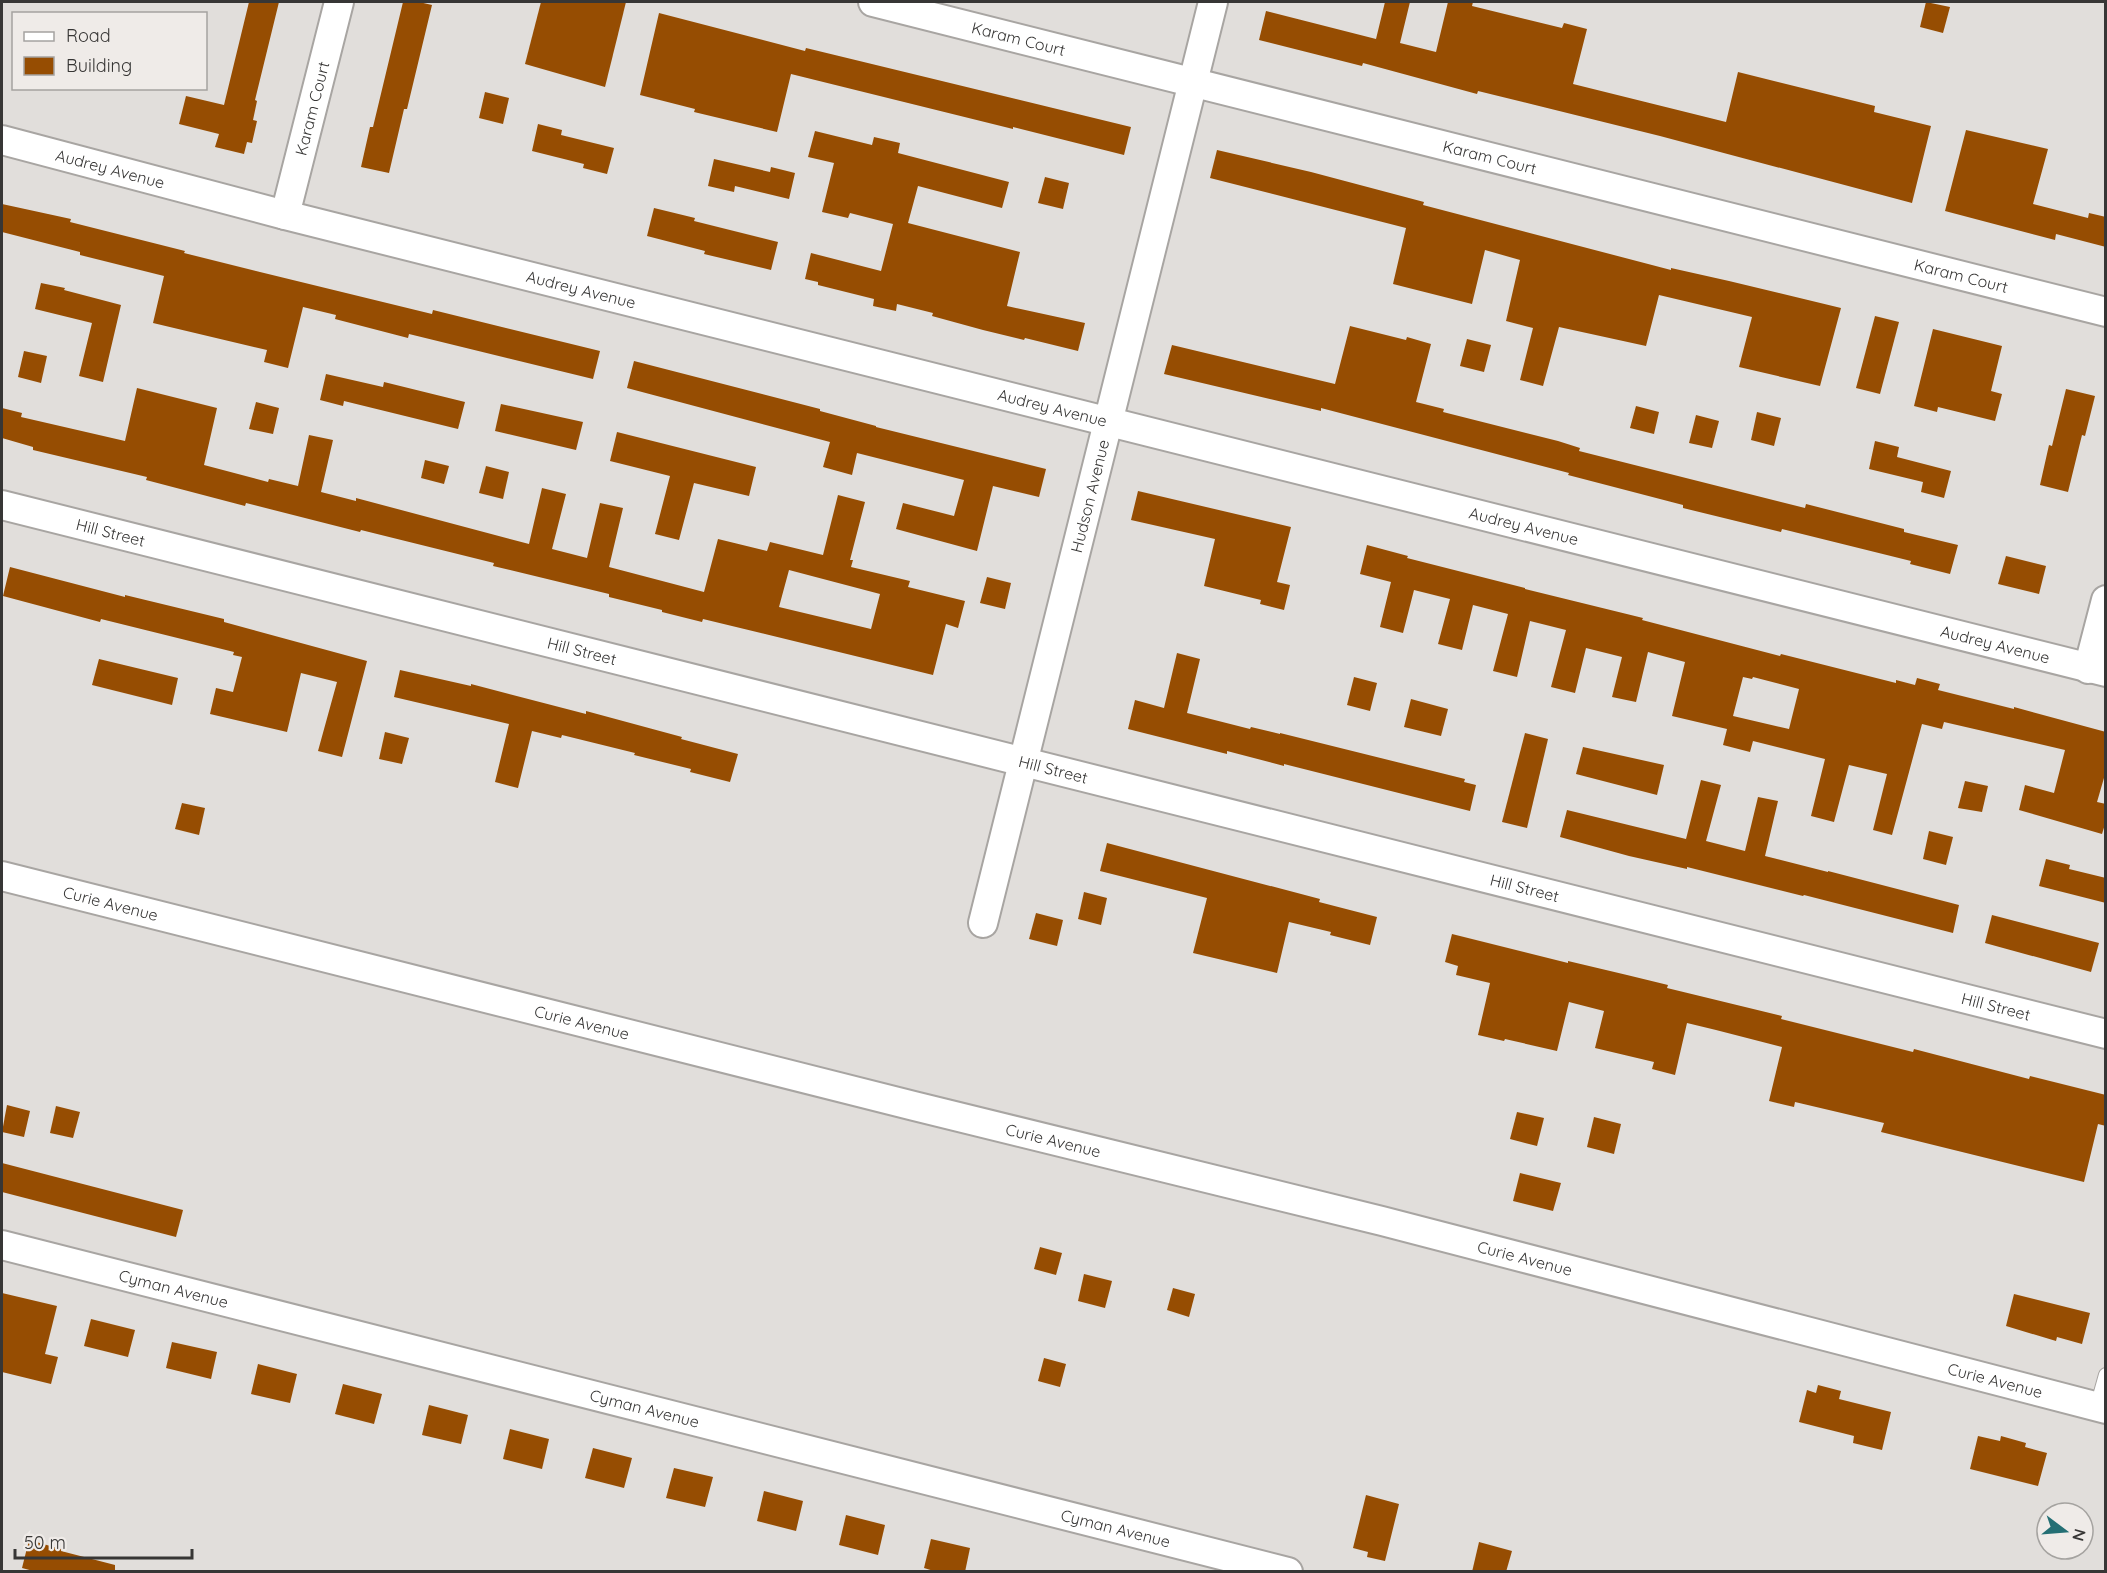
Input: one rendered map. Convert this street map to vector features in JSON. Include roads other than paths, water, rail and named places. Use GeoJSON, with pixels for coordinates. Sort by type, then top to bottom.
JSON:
{"type":"FeatureCollection","features":[{"type":"Feature","properties":{"kind":"street","name":"Karam Court"},"geometry":{"type":"LineString","coordinates":[[285,215],[339,2]]}},
{"type":"Feature","properties":{"kind":"street","name":"Karam Court"},"geometry":{"type":"LineString","coordinates":[[873,2],[2106,312]]}},
{"type":"Feature","properties":{"kind":"street","name":"Hudson Avenue"},"geometry":{"type":"LineString","coordinates":[[982,923],[1213,2]]}},
{"type":"Feature","properties":{"kind":"street","name":"Audrey Avenue"},"geometry":{"type":"LineString","coordinates":[[2,140],[285,215],[2097,670]]}},
{"type":"Feature","properties":{"kind":"street","name":"Hill Street"},"geometry":{"type":"LineString","coordinates":[[2,505],[2106,1034]]}},
{"type":"Feature","properties":{"kind":"street"},"geometry":{"type":"LineString","coordinates":[[2097,670],[2106,600]]}},
{"type":"Feature","properties":{"kind":"street","name":"Curie Avenue"},"geometry":{"type":"LineString","coordinates":[[2,876],[914,1106],[1382,1221],[2101,1408]]}},
{"type":"Feature","properties":{"kind":"street","name":"Cyman Avenue"},"geometry":{"type":"LineString","coordinates":[[2,1245],[1288,1572]]}},
{"type":"Feature","properties":{"kind":"lane"},"geometry":{"type":"LineString","coordinates":[[2101,1408],[2106,1375]]}}]}
